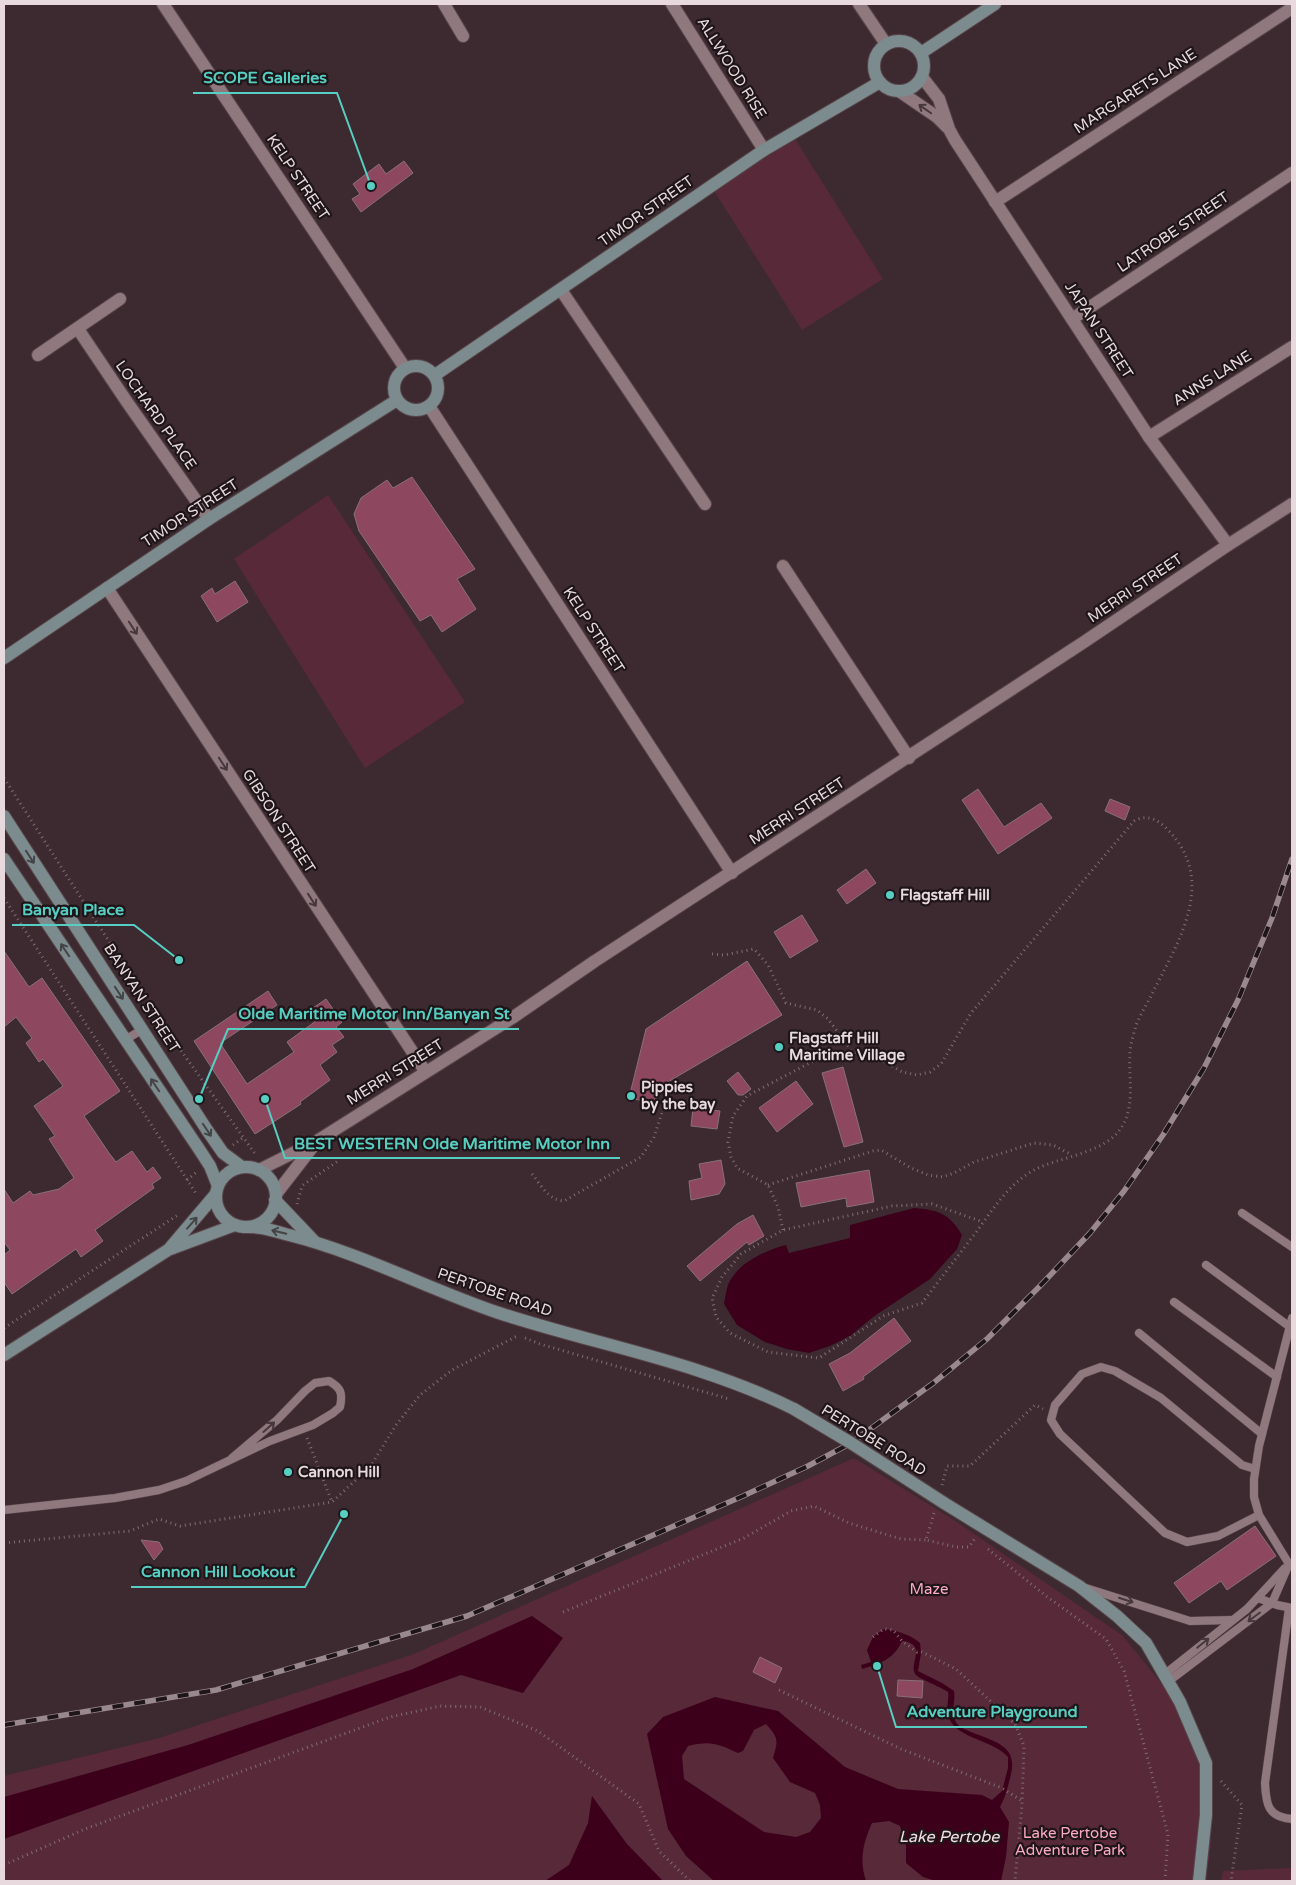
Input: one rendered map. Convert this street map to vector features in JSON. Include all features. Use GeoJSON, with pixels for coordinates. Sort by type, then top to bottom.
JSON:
{"type":"FeatureCollection","features":[{"type":"Feature","properties":{"kind":"street","name":"KELP STREET"},"geometry":{"type":"LineString","coordinates":[[164,4],[405,368]]}},
{"type":"Feature","properties":{"kind":"street"},"geometry":{"type":"LineString","coordinates":[[444,4],[464,36]]}},
{"type":"Feature","properties":{"kind":"street","name":"ALLWOOD RISE"},"geometry":{"type":"LineString","coordinates":[[672,4],[764,150]]}},
{"type":"Feature","properties":{"kind":"street"},"geometry":{"type":"LineString","coordinates":[[859,4],[886,44]]}},
{"type":"Feature","properties":{"kind":"street"},"geometry":{"type":"LineString","coordinates":[[921,53],[994,4]]}},
{"type":"Feature","properties":{"kind":"street","name":"MARGARETS LANE"},"geometry":{"type":"LineString","coordinates":[[995,202],[1292,8]]}},
{"type":"Feature","properties":{"kind":"street"},"geometry":{"type":"LineString","coordinates":[[903,40],[910,43],[921,53],[924,68],[922,77],[912,88],[899,91],[887,88],[875,74],[874,63],[877,54],[886,44],[903,40]]}},
{"type":"Feature","properties":{"kind":"street","name":"JAPAN STREET"},"geometry":{"type":"LineString","coordinates":[[922,77],[939,99],[949,129]]}},
{"type":"Feature","properties":{"kind":"street","name":"TIMOR STREET"},"geometry":{"type":"LineString","coordinates":[[434,375],[764,150],[880,82]]}},
{"type":"Feature","properties":{"kind":"street","name":"JAPAN STREET"},"geometry":{"type":"LineString","coordinates":[[899,91],[937,117],[949,129],[1149,437],[1228,545]]}},
{"type":"Feature","properties":{"kind":"street","name":"LATROBE STREET"},"geometry":{"type":"LineString","coordinates":[[1072,319],[1292,173]]}},
{"type":"Feature","properties":{"kind":"street"},"geometry":{"type":"LineString","coordinates":[[561,290],[705,504]]}},
{"type":"Feature","properties":{"kind":"street"},"geometry":{"type":"LineString","coordinates":[[38,356],[120,299]]}},
{"type":"Feature","properties":{"kind":"street","name":"LOCHARD PLACE"},"geometry":{"type":"LineString","coordinates":[[78,328],[209,519]]}},
{"type":"Feature","properties":{"kind":"street","name":"ANNS LANE"},"geometry":{"type":"LineString","coordinates":[[1149,437],[1292,346]]}},
{"type":"Feature","properties":{"kind":"street"},"geometry":{"type":"LineString","coordinates":[[412,365],[424,367],[434,375],[438,388],[437,394],[429,406],[416,410],[402,405],[397,400],[394,393],[395,378],[405,368],[412,365]]}},
{"type":"Feature","properties":{"kind":"street","name":"TIMOR STREET"},"geometry":{"type":"LineString","coordinates":[[4,658],[209,519],[397,400]]}},
{"type":"Feature","properties":{"kind":"street","name":"KELP STREET"},"geometry":{"type":"LineString","coordinates":[[429,406],[732,873]]}},
{"type":"Feature","properties":{"kind":"street","name":"MERRI STREET"},"geometry":{"type":"LineString","coordinates":[[259,1170],[317,1141],[425,1071],[512,1018],[1292,504]]}},
{"type":"Feature","properties":{"kind":"street"},"geometry":{"type":"LineString","coordinates":[[783,566],[909,758]]}},
{"type":"Feature","properties":{"kind":"street","name":"GIBSON STREET"},"geometry":{"type":"LineString","coordinates":[[106,588],[425,1071]]}},
{"type":"Feature","properties":{"kind":"street","name":"BANYAN STREET"},"geometry":{"type":"LineString","coordinates":[[4,816],[222,1153],[242,1167]]}},
{"type":"Feature","properties":{"kind":"street"},"geometry":{"type":"LineString","coordinates":[[4,859],[210,1166],[216,1190],[216,1205],[220,1214],[227,1221],[240,1226]]}},
{"type":"Feature","properties":{"kind":"street"},"geometry":{"type":"LineString","coordinates":[[23,888],[42,876]]}},
{"type":"Feature","properties":{"kind":"street","name":"MERRI STREET"},"geometry":{"type":"LineString","coordinates":[[276,1197],[317,1141]]}},
{"type":"Feature","properties":{"kind":"street"},"geometry":{"type":"LineString","coordinates":[[4,1355],[168,1250],[240,1226],[254,1226],[262,1222],[274,1208],[276,1197],[270,1180],[259,1170],[242,1167],[227,1173],[216,1190],[168,1250]]}},
{"type":"Feature","properties":{"kind":"street","name":"PERTOBE ROAD"},"geometry":{"type":"LineString","coordinates":[[276,1197],[314,1241]]}},
{"type":"Feature","properties":{"kind":"street","name":"PERTOBE ROAD"},"geometry":{"type":"LineString","coordinates":[[240,1226],[256,1226],[314,1241],[499,1313],[712,1374],[765,1394],[850,1443],[944,1504],[1079,1586],[1117,1616],[1146,1643],[1180,1702],[1206,1763],[1206,1815],[1199,1881]]}},
{"type":"Feature","properties":{"kind":"lane"},"geometry":{"type":"LineString","coordinates":[[125,1040],[143,1029]]}},
{"type":"Feature","properties":{"kind":"lane"},"geometry":{"type":"LineString","coordinates":[[1242,1213],[1292,1246]]}},
{"type":"Feature","properties":{"kind":"lane"},"geometry":{"type":"LineString","coordinates":[[1206,1265],[1290,1327]]}},
{"type":"Feature","properties":{"kind":"lane"},"geometry":{"type":"LineString","coordinates":[[1174,1302],[1277,1376]]}},
{"type":"Feature","properties":{"kind":"lane"},"geometry":{"type":"LineString","coordinates":[[1291,1563],[1259,1515],[1254,1497],[1255,1469],[1262,1434],[1292,1318]]}},
{"type":"Feature","properties":{"kind":"lane"},"geometry":{"type":"LineString","coordinates":[[1139,1333],[1262,1434]]}},
{"type":"Feature","properties":{"kind":"lane"},"geometry":{"type":"LineString","coordinates":[[1255,1469],[1242,1465],[1161,1398],[1116,1371],[1102,1367],[1082,1374],[1056,1405],[1051,1420],[1060,1434],[1165,1533],[1187,1542],[1218,1536],[1259,1515]]}},
{"type":"Feature","properties":{"kind":"lane"},"geometry":{"type":"LineString","coordinates":[[4,1510],[115,1498],[159,1490],[186,1481],[270,1441],[313,1426],[340,1407],[342,1392],[329,1381],[315,1383],[263,1433],[232,1458]]}},
{"type":"Feature","properties":{"kind":"lane"},"geometry":{"type":"LineString","coordinates":[[1167,1678],[1258,1598],[1291,1563]]}},
{"type":"Feature","properties":{"kind":"lane"},"geometry":{"type":"LineString","coordinates":[[1167,1678],[1272,1603],[1291,1563]]}},
{"type":"Feature","properties":{"kind":"lane"},"geometry":{"type":"LineString","coordinates":[[1079,1586],[1190,1621],[1232,1620]]}},
{"type":"Feature","properties":{"kind":"lane"},"geometry":{"type":"LineString","coordinates":[[1258,1598],[1291,1608],[1265,1783],[1266,1800],[1270,1810],[1277,1816],[1292,1819]]}},
{"type":"Feature","properties":{"kind":"path"},"geometry":{"type":"LineString","coordinates":[[4,778],[164,1027],[258,1157],[264,1154]]}},
{"type":"Feature","properties":{"kind":"path"},"geometry":{"type":"LineString","coordinates":[[783,1230],[778,1207],[768,1185],[737,1168],[731,1157],[728,1142],[730,1128],[739,1104],[747,1096],[819,1058],[838,1052],[851,1051],[872,1056],[902,1072],[917,1075],[930,1072],[941,1064],[971,1013],[1134,821],[1150,817],[1160,822],[1168,830],[1181,847],[1188,861],[1192,882],[1191,906],[1179,940],[1137,1024],[1130,1051],[1128,1115],[1114,1137],[1101,1145],[1068,1158],[1073,1156]]}},
{"type":"Feature","properties":{"kind":"path"},"geometry":{"type":"LineString","coordinates":[[4,898],[199,1197]]}},
{"type":"Feature","properties":{"kind":"path"},"geometry":{"type":"LineString","coordinates":[[712,954],[724,955],[754,949],[768,965],[786,1003],[817,1010],[828,1019],[851,1051]]}},
{"type":"Feature","properties":{"kind":"path"},"geometry":{"type":"LineString","coordinates":[[532,1174],[553,1199],[564,1201],[641,1157],[654,1137],[672,1081]]}},
{"type":"Feature","properties":{"kind":"path"},"geometry":{"type":"LineString","coordinates":[[768,1185],[873,1151],[882,1150],[912,1168],[928,1175],[943,1177],[974,1162],[1034,1143],[1053,1145],[1073,1156]]}},
{"type":"Feature","properties":{"kind":"path"},"geometry":{"type":"LineString","coordinates":[[984,1222],[932,1204],[892,1206],[783,1230],[741,1254],[722,1277],[712,1298],[716,1317],[730,1333],[768,1352],[819,1358],[883,1316],[922,1303],[984,1222],[1000,1199],[1022,1178],[1036,1169],[1073,1156]]}},
{"type":"Feature","properties":{"kind":"path"},"geometry":{"type":"LineString","coordinates":[[293,1172],[302,1185],[338,1161]]}},
{"type":"Feature","properties":{"kind":"path"},"geometry":{"type":"LineString","coordinates":[[4,1328],[180,1213]]}},
{"type":"Feature","properties":{"kind":"path"},"geometry":{"type":"LineString","coordinates":[[4,1543],[130,1531],[159,1519],[180,1526],[332,1502],[370,1468],[396,1425],[420,1395],[452,1370],[519,1335],[540,1344],[735,1400]]}},
{"type":"Feature","properties":{"kind":"path"},"geometry":{"type":"LineString","coordinates":[[947,1466],[970,1466],[1035,1405],[1053,1414]]}},
{"type":"Feature","properties":{"kind":"path"},"geometry":{"type":"LineString","coordinates":[[303,1428],[332,1502]]}},
{"type":"Feature","properties":{"kind":"path"},"geometry":{"type":"LineString","coordinates":[[563,1612],[744,1538],[791,1511],[814,1506],[858,1526],[902,1539],[926,1540]]}},
{"type":"Feature","properties":{"kind":"path"},"geometry":{"type":"LineString","coordinates":[[968,1533],[1046,1596],[1106,1639],[1124,1671],[1168,1834],[1165,1881]]}},
{"type":"Feature","properties":{"kind":"path"},"geometry":{"type":"LineString","coordinates":[[873,1637],[884,1629],[893,1630],[902,1641],[956,1669],[1015,1724],[1024,1746],[1022,1801],[1015,1881]]}},
{"type":"Feature","properties":{"kind":"path"},"geometry":{"type":"LineString","coordinates":[[779,1690],[901,1749],[1007,1790],[1022,1801]]}},
{"type":"Feature","properties":{"kind":"path"},"geometry":{"type":"LineString","coordinates":[[4,1865],[85,1829],[390,1717],[440,1706],[480,1707],[538,1731],[639,1804],[659,1850],[690,1881]]}},
{"type":"Feature","properties":{"kind":"path"},"geometry":{"type":"LineString","coordinates":[[1206,1763],[1242,1806],[1231,1881]]}},
{"type":"Feature","properties":{"kind":"green space"},"geometry":{"type":"Polygon","coordinates":[[[792,134],[883,279],[802,330],[711,186],[792,134]]]}},
{"type":"Feature","properties":{"kind":"green space"},"geometry":{"type":"Polygon","coordinates":[[[328,495],[465,702],[365,768],[234,559],[328,495]]]}},
{"type":"Feature","properties":{"kind":"green space"},"geometry":{"type":"Polygon","coordinates":[[[854,1458],[957,1522],[1123,1636],[1197,1728],[1211,1844],[1206,1881],[4,1881],[4,1776],[159,1738],[414,1654],[854,1458]]]}},
{"type":"Feature","properties":{"kind":"green space"},"geometry":{"type":"Polygon","coordinates":[[[1292,1868],[1292,1881],[1221,1881],[1223,1871],[1292,1868]]]}},
{"type":"Feature","properties":{"kind":"water"},"geometry":{"type":"Polygon","coordinates":[[[914,1208],[930,1210],[947,1217],[962,1235],[957,1249],[930,1279],[873,1317],[850,1336],[830,1346],[809,1353],[787,1349],[765,1342],[737,1325],[724,1304],[727,1287],[732,1277],[745,1264],[761,1254],[786,1245],[789,1253],[850,1238],[850,1225],[914,1208]]]}},
{"type":"Feature","properties":{"kind":"water"},"geometry":{"type":"Polygon","coordinates":[[[532,1616],[563,1638],[523,1693],[461,1675],[4,1839],[4,1797],[188,1745],[413,1669],[532,1616]]]}},
{"type":"Feature","properties":{"kind":"water","name":"Lake Pertobe"},"geometry":{"type":"Polygon","coordinates":[[[884,1629],[908,1635],[920,1643],[921,1653],[918,1671],[954,1691],[953,1713],[958,1725],[1002,1746],[1011,1756],[1011,1774],[1000,1807],[1009,1822],[1006,1857],[1001,1881],[936,1881],[923,1877],[906,1863],[906,1845],[900,1826],[889,1821],[872,1823],[869,1830],[862,1859],[866,1881],[714,1881],[686,1856],[668,1829],[647,1734],[663,1717],[715,1697],[778,1711],[845,1767],[898,1789],[982,1795],[992,1800],[1002,1791],[1008,1768],[1008,1757],[993,1746],[965,1734],[951,1723],[947,1712],[948,1692],[918,1677],[914,1671],[916,1650],[914,1646],[902,1641],[895,1652],[886,1660],[862,1669],[861,1665],[871,1662],[867,1650],[873,1637],[884,1629]],[[766,1724],[754,1730],[743,1751],[738,1753],[725,1747],[708,1743],[688,1746],[682,1756],[684,1779],[764,1832],[796,1837],[810,1832],[821,1818],[820,1805],[815,1793],[790,1782],[773,1758],[776,1740],[766,1724]]]}},
{"type":"Feature","properties":{"kind":"water"},"geometry":{"type":"Polygon","coordinates":[[[592,1796],[627,1844],[663,1881],[545,1881],[569,1865],[588,1823],[592,1796]]]}},
{"type":"Feature","properties":{"kind":"building"},"geometry":{"type":"Polygon","coordinates":[[[404,161],[413,173],[361,212],[352,199],[360,194],[353,184],[379,164],[386,174],[404,161]]]}},
{"type":"Feature","properties":{"kind":"building"},"geometry":{"type":"Polygon","coordinates":[[[412,477],[475,569],[457,579],[476,609],[442,632],[431,615],[420,621],[359,531],[354,514],[361,498],[387,480],[393,488],[412,477]]]}},
{"type":"Feature","properties":{"kind":"building"},"geometry":{"type":"Polygon","coordinates":[[[235,581],[248,602],[217,622],[201,596],[212,588],[215,594],[235,581]]]}},
{"type":"Feature","properties":{"kind":"building"},"geometry":{"type":"Polygon","coordinates":[[[978,789],[1004,827],[1041,803],[1052,818],[998,854],[962,800],[978,789]]]}},
{"type":"Feature","properties":{"kind":"building"},"geometry":{"type":"Polygon","coordinates":[[[1110,799],[1130,807],[1125,820],[1105,811],[1110,799]]]}},
{"type":"Feature","properties":{"kind":"building"},"geometry":{"type":"Polygon","coordinates":[[[866,869],[876,883],[847,904],[837,890],[866,869]]]}},
{"type":"Feature","properties":{"kind":"building"},"geometry":{"type":"Polygon","coordinates":[[[802,915],[818,941],[790,958],[774,932],[802,915]]]}},
{"type":"Feature","properties":{"kind":"building"},"geometry":{"type":"Polygon","coordinates":[[[4,951],[29,987],[42,978],[120,1091],[84,1116],[109,1153],[116,1162],[132,1151],[147,1172],[153,1167],[161,1178],[152,1184],[154,1188],[95,1230],[103,1241],[81,1257],[76,1249],[12,1294],[4,1282],[4,1255],[10,1250],[4,1242],[4,1189],[13,1203],[30,1191],[33,1195],[59,1189],[74,1178],[49,1139],[55,1136],[34,1106],[63,1086],[43,1059],[39,1062],[26,1043],[32,1038],[16,1017],[4,1027],[4,951]]]}},
{"type":"Feature","properties":{"kind":"building"},"geometry":{"type":"Polygon","coordinates":[[[747,961],[782,1015],[661,1086],[655,1103],[629,1098],[646,1029],[747,961]]]}},
{"type":"Feature","properties":{"kind":"building"},"geometry":{"type":"Polygon","coordinates":[[[268,991],[277,1005],[220,1043],[247,1084],[294,1052],[287,1042],[320,1018],[313,1008],[326,999],[342,1022],[336,1027],[344,1037],[332,1045],[337,1052],[320,1065],[330,1080],[300,1102],[301,1104],[255,1134],[194,1041],[268,991]]]}},
{"type":"Feature","properties":{"kind":"building"},"geometry":{"type":"Polygon","coordinates":[[[843,1067],[863,1142],[844,1147],[822,1073],[843,1067]]]}},
{"type":"Feature","properties":{"kind":"building"},"geometry":{"type":"Polygon","coordinates":[[[738,1072],[751,1089],[743,1095],[738,1095],[727,1081],[738,1072]]]}},
{"type":"Feature","properties":{"kind":"building"},"geometry":{"type":"Polygon","coordinates":[[[796,1081],[813,1104],[777,1132],[759,1108],[796,1081]]]}},
{"type":"Feature","properties":{"kind":"building"},"geometry":{"type":"Polygon","coordinates":[[[693,1108],[720,1111],[717,1129],[691,1126],[693,1108]]]}},
{"type":"Feature","properties":{"kind":"building"},"geometry":{"type":"Polygon","coordinates":[[[721,1160],[725,1184],[719,1194],[691,1200],[689,1181],[702,1178],[699,1164],[721,1160]]]}},
{"type":"Feature","properties":{"kind":"building"},"geometry":{"type":"Polygon","coordinates":[[[869,1170],[874,1202],[847,1207],[846,1198],[801,1207],[796,1183],[869,1170]]]}},
{"type":"Feature","properties":{"kind":"building"},"geometry":{"type":"Polygon","coordinates":[[[753,1215],[764,1236],[749,1245],[747,1242],[700,1281],[687,1266],[737,1224],[753,1215]]]}},
{"type":"Feature","properties":{"kind":"building"},"geometry":{"type":"Polygon","coordinates":[[[894,1318],[911,1341],[863,1377],[864,1379],[843,1391],[829,1364],[850,1353],[894,1318]]]}},
{"type":"Feature","properties":{"kind":"building"},"geometry":{"type":"Polygon","coordinates":[[[1255,1526],[1276,1556],[1227,1590],[1221,1581],[1189,1603],[1174,1583],[1255,1526]]]}},
{"type":"Feature","properties":{"kind":"building"},"geometry":{"type":"Polygon","coordinates":[[[141,1540],[159,1542],[163,1549],[154,1560],[141,1540]]]}},
{"type":"Feature","properties":{"kind":"building"},"geometry":{"type":"Polygon","coordinates":[[[760,1657],[782,1668],[775,1683],[753,1672],[760,1657]]]}},
{"type":"Feature","properties":{"kind":"building"},"geometry":{"type":"Polygon","coordinates":[[[898,1680],[923,1681],[922,1698],[897,1696],[898,1680]]]}},
{"type":"Feature","properties":{"kind":"railway"},"geometry":{"type":"LineString","coordinates":[[4,1725],[216,1690],[467,1616],[743,1496],[808,1466],[851,1443],[932,1384],[988,1338],[1090,1233],[1124,1191],[1163,1135],[1204,1068],[1238,1000],[1272,918],[1292,859]]}},
{"type":"Feature","properties":{"kind":"place","name":"SCOPE Galleries"},"geometry":{"type":"Point","coordinates":[371,186]}},
{"type":"Feature","properties":{"kind":"place","name":"Flagstaff Hill"},"geometry":{"type":"Point","coordinates":[890,895]}},
{"type":"Feature","properties":{"kind":"place","name":"Banyan Place"},"geometry":{"type":"Point","coordinates":[179,960]}},
{"type":"Feature","properties":{"kind":"place","name":"Flagstaff Hill Maritime Village"},"geometry":{"type":"Point","coordinates":[779,1047]}},
{"type":"Feature","properties":{"kind":"place","name":"Pippies by the bay"},"geometry":{"type":"Point","coordinates":[631,1096]}},
{"type":"Feature","properties":{"kind":"place","name":"Olde Maritime Motor Inn/Banyan St"},"geometry":{"type":"Point","coordinates":[199,1099]}},
{"type":"Feature","properties":{"kind":"place","name":"BEST WESTERN Olde Maritime Motor Inn"},"geometry":{"type":"Point","coordinates":[265,1099]}},
{"type":"Feature","properties":{"kind":"place","name":"Cannon Hill"},"geometry":{"type":"Point","coordinates":[288,1472]}},
{"type":"Feature","properties":{"kind":"place","name":"Cannon Hill Lookout"},"geometry":{"type":"Point","coordinates":[344,1514]}},
{"type":"Feature","properties":{"kind":"place","name":"Adventure Playground"},"geometry":{"type":"Point","coordinates":[877,1666]}},
{"type":"Feature","properties":{"kind":"park label","name":"Maze"},"geometry":{"type":"Point","coordinates":[929,1589]}},
{"type":"Feature","properties":{"kind":"park label","name":"Lake Pertobe Adventure Park"},"geometry":{"type":"Point","coordinates":[1070,1842]}}]}
